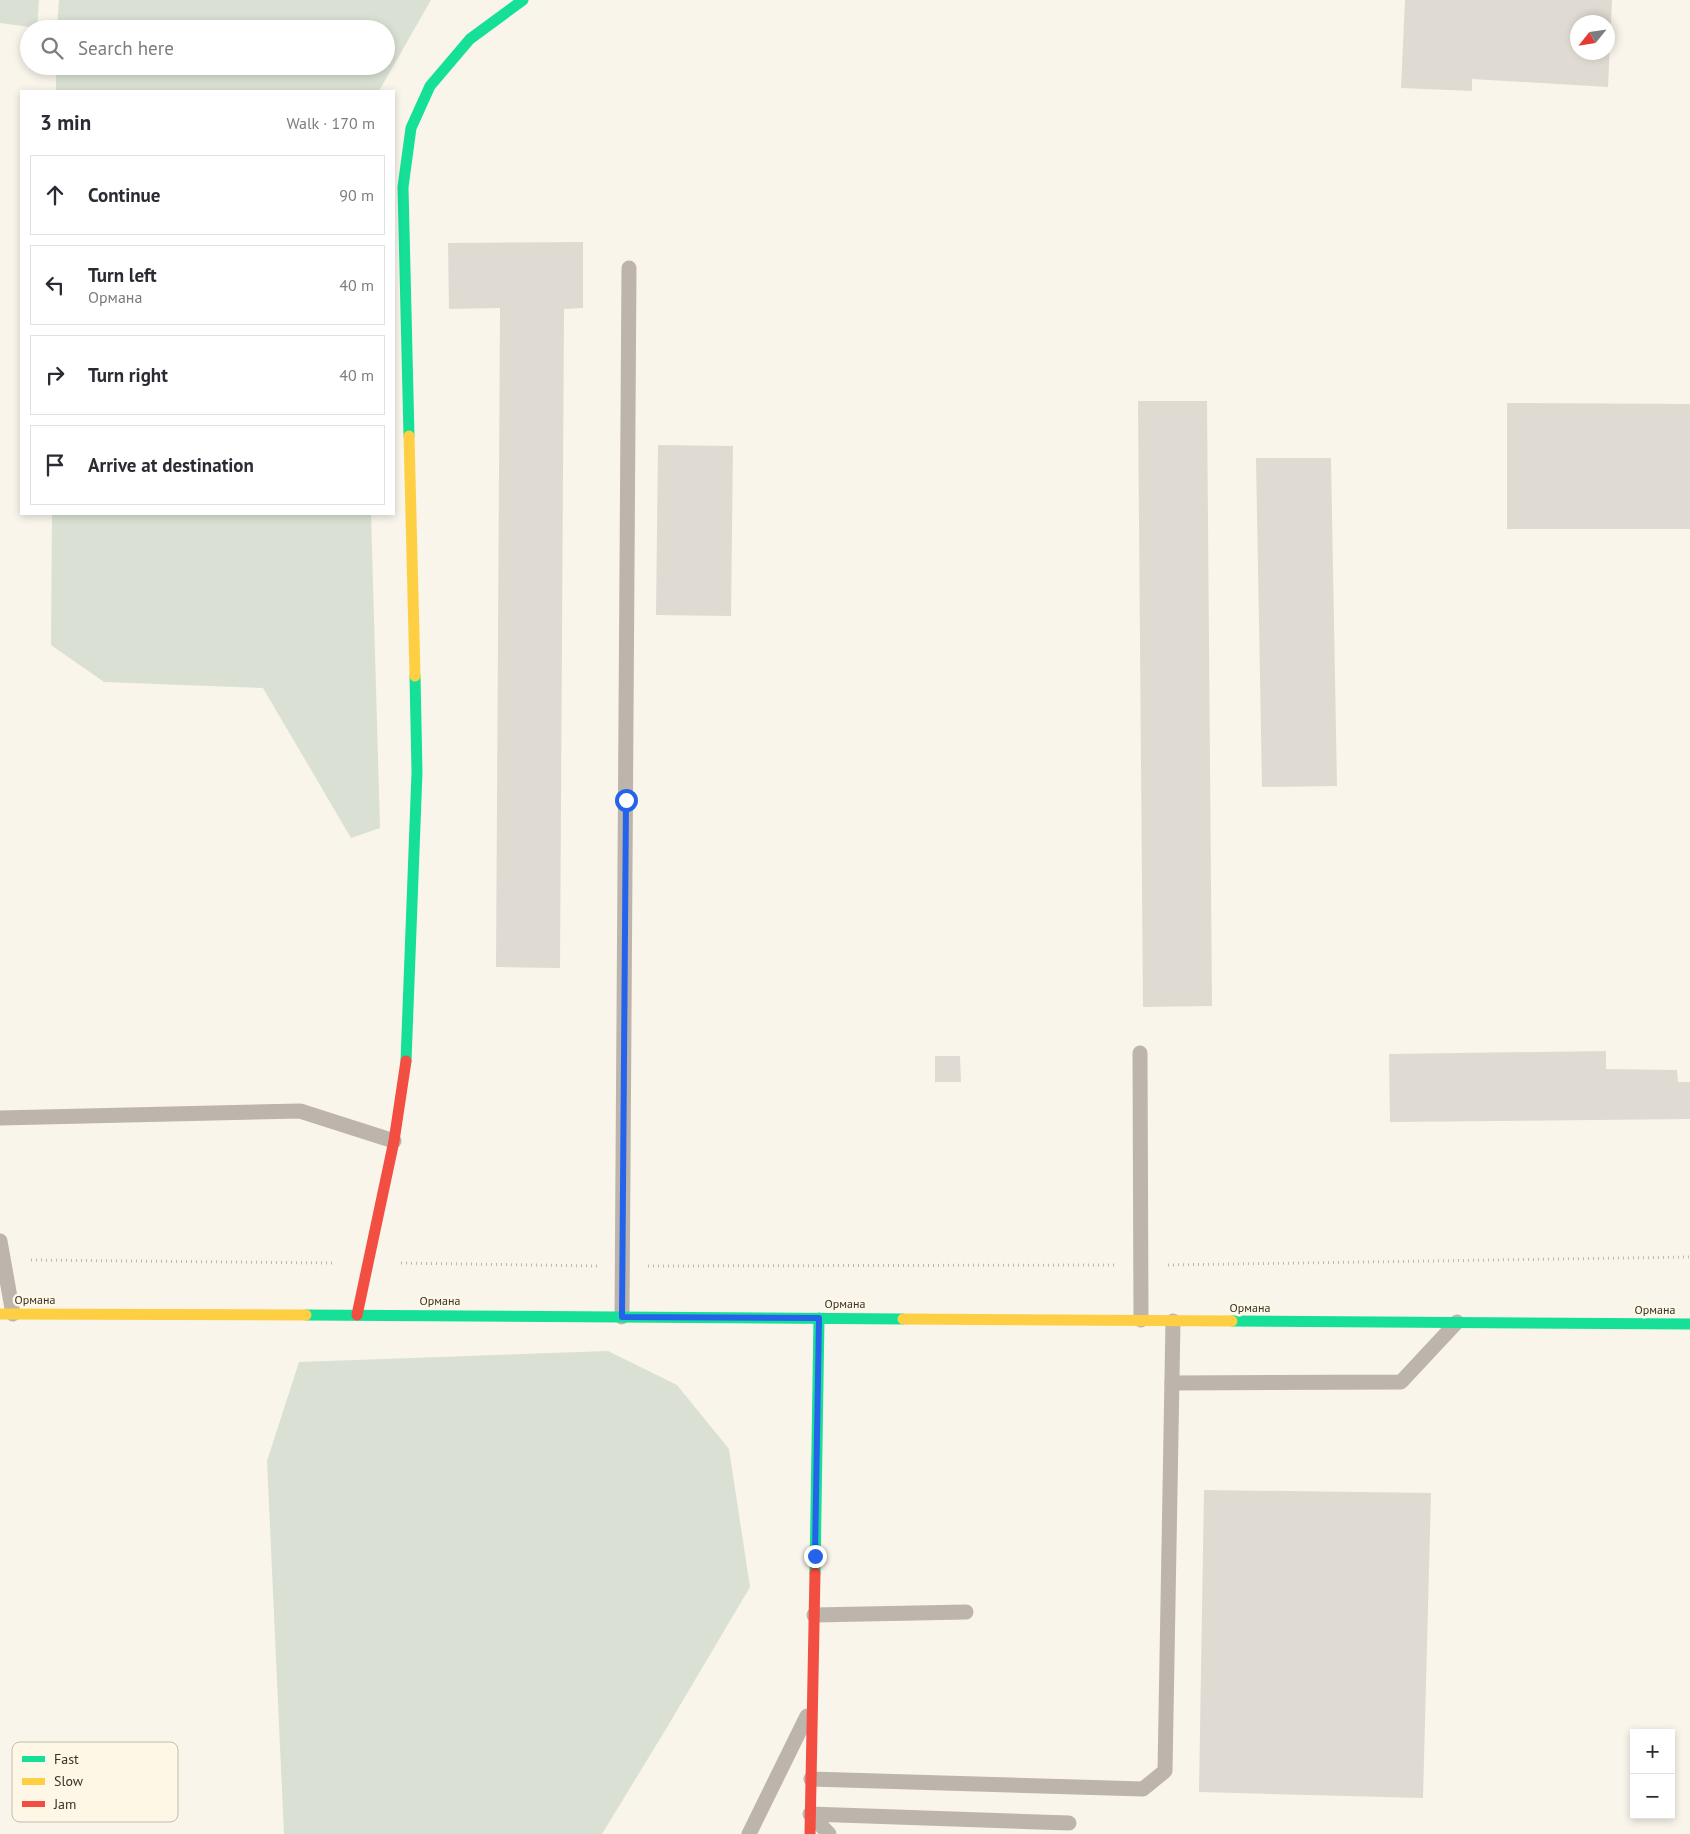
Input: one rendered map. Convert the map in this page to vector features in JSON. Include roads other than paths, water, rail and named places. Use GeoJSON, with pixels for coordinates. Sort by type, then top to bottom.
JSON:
{"type":"FeatureCollection","features":[{"type":"Feature","properties":{"kind":"street"},"geometry":{"type":"LineString","coordinates":[[358,1314],[394,1141],[406,1071],[416,772],[403,187],[411,128],[430,86],[470,39],[523,0]]}},
{"type":"Feature","properties":{"kind":"street","name":"Ормана"},"geometry":{"type":"LineString","coordinates":[[7,1314],[358,1314],[1690,1324]]}},
{"type":"Feature","properties":{"kind":"street"},"geometry":{"type":"LineString","coordinates":[[810,1834],[819,1318]]}},
{"type":"Feature","properties":{"kind":"lane"},"geometry":{"type":"LineString","coordinates":[[622,1317],[629,268]]}},
{"type":"Feature","properties":{"kind":"lane"},"geometry":{"type":"LineString","coordinates":[[1140,1053],[1141,1320]]}},
{"type":"Feature","properties":{"kind":"lane"},"geometry":{"type":"LineString","coordinates":[[0,1118],[300,1111],[394,1141]]}},
{"type":"Feature","properties":{"kind":"lane"},"geometry":{"type":"LineString","coordinates":[[0,1241],[4,1259],[7,1314]]}},
{"type":"Feature","properties":{"kind":"lane"},"geometry":{"type":"LineString","coordinates":[[812,1779],[1143,1789],[1165,1771],[1173,1321]]}},
{"type":"Feature","properties":{"kind":"lane"},"geometry":{"type":"LineString","coordinates":[[1172,1383],[1401,1382],[1457,1322]]}},
{"type":"Feature","properties":{"kind":"lane"},"geometry":{"type":"LineString","coordinates":[[814,1615],[966,1612]]}},
{"type":"Feature","properties":{"kind":"lane"},"geometry":{"type":"LineString","coordinates":[[749,1834],[812,1705]]}},
{"type":"Feature","properties":{"kind":"lane"},"geometry":{"type":"LineString","coordinates":[[810,1814],[1068,1823]]}},
{"type":"Feature","properties":{"kind":"lane"},"geometry":{"type":"LineString","coordinates":[[810,1814],[829,1834]]}}]}
